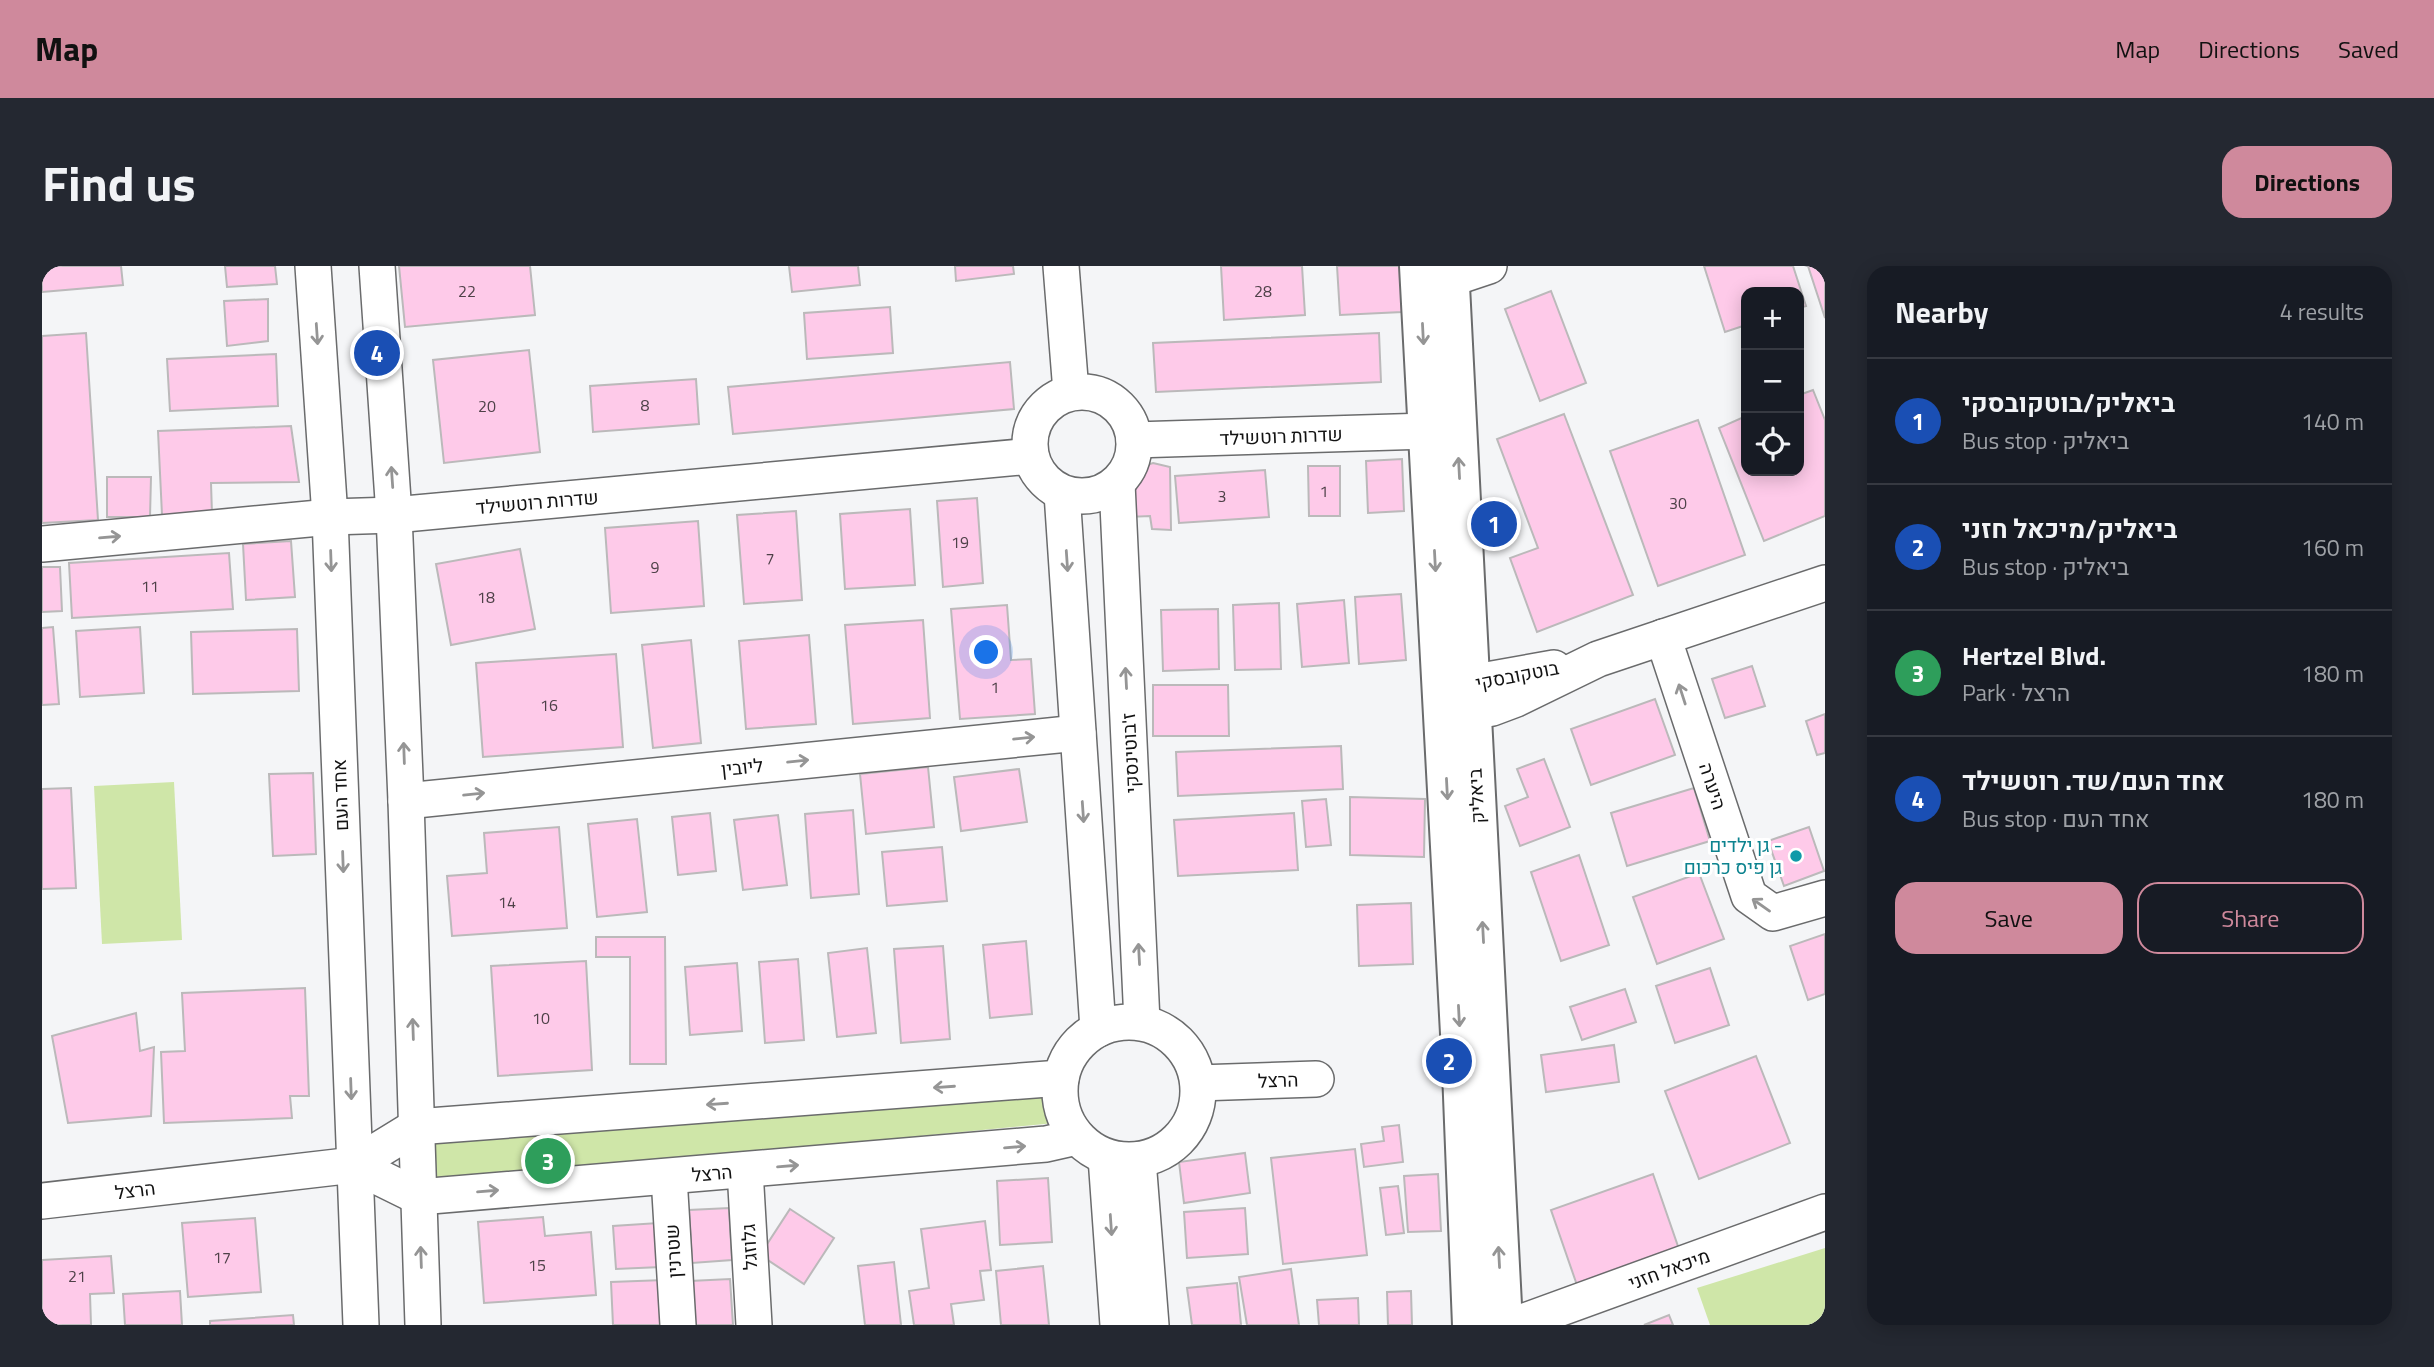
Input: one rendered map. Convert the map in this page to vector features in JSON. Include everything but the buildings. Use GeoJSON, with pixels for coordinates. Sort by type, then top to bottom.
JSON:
{"type":"FeatureCollection","features":[{"type":"Feature","properties":{"kind":"main road","name":"ביאליק"},"geometry":{"type":"LineString","coordinates":[[1440,270],[1428,431],[1461,698],[1462,1071],[1472,1325]]}},
{"type":"Feature","properties":{"kind":"main road","name":"ביאליק"},"geometry":{"type":"LineString","coordinates":[[1440,270],[1461,698],[1503,1325]]}},
{"type":"Feature","properties":{"kind":"street","name":"אחד העם"},"geometry":{"type":"LineString","coordinates":[[313,266],[330,517],[361,1325]]}},
{"type":"Feature","properties":{"kind":"street"},"geometry":{"type":"LineString","coordinates":[[377,266],[394,514],[423,1325]]}},
{"type":"Feature","properties":{"kind":"street"},"geometry":{"type":"LineString","coordinates":[[1061,266],[1071,393]]}},
{"type":"Feature","properties":{"kind":"street"},"geometry":{"type":"LineString","coordinates":[[1440,270],[1489,266]]}},
{"type":"Feature","properties":{"kind":"street"},"geometry":{"type":"LineString","coordinates":[[1071,393],[1096,393],[1119,407],[1130,422],[1134,440],[1134,452],[1128,469],[1117,483],[1098,494],[1080,496],[1062,493],[1038,473],[1031,456],[1030,434],[1037,416],[1053,400],[1071,393]]}},
{"type":"Feature","properties":{"kind":"street","name":"שדרות רוטשילד"},"geometry":{"type":"LineString","coordinates":[[1134,440],[1428,431]]}},
{"type":"Feature","properties":{"kind":"street","name":"שדרות רוטשילד"},"geometry":{"type":"LineString","coordinates":[[42,544],[1031,456]]}},
{"type":"Feature","properties":{"kind":"street","name":"ז'בוטינסקי"},"geometry":{"type":"LineString","coordinates":[[1117,483],[1142,1022]]}},
{"type":"Feature","properties":{"kind":"street"},"geometry":{"type":"LineString","coordinates":[[1062,493],[1098,1029]]}},
{"type":"Feature","properties":{"kind":"street","name":"בוטקובסקי"},"geometry":{"type":"LineString","coordinates":[[1461,698],[1516,699],[1598,659],[1825,583]]}},
{"type":"Feature","properties":{"kind":"street","name":"היערה"},"geometry":{"type":"LineString","coordinates":[[1663,637],[1749,896],[1773,913],[1825,898]]}},
{"type":"Feature","properties":{"kind":"street","name":"ליובין"},"geometry":{"type":"LineString","coordinates":[[406,801],[1078,733]]}},
{"type":"Feature","properties":{"kind":"street"},"geometry":{"type":"LineString","coordinates":[[1119,1022],[1142,1022],[1162,1030],[1180,1044],[1192,1062],[1198,1083],[1197,1104],[1189,1125],[1176,1142],[1158,1154],[1122,1159],[1090,1149],[1077,1137],[1066,1119],[1060,1099],[1060,1078],[1067,1058],[1080,1041],[1098,1029],[1119,1022]]}},
{"type":"Feature","properties":{"kind":"street","name":"הרצל"},"geometry":{"type":"LineString","coordinates":[[42,1201],[354,1165],[416,1127],[1060,1078]]}},
{"type":"Feature","properties":{"kind":"street","name":"הרצל"},"geometry":{"type":"LineString","coordinates":[[1198,1083],[1316,1079]]}},
{"type":"Feature","properties":{"kind":"street","name":"הרצל"},"geometry":{"type":"LineString","coordinates":[[419,1197],[1046,1144],[1077,1137]]}},
{"type":"Feature","properties":{"kind":"street"},"geometry":{"type":"LineString","coordinates":[[1118,1325],[1122,1159]]}},
{"type":"Feature","properties":{"kind":"street"},"geometry":{"type":"LineString","coordinates":[[1122,1159],[1151,1325]]}},
{"type":"Feature","properties":{"kind":"street"},"geometry":{"type":"LineString","coordinates":[[354,1165],[419,1197]]}},
{"type":"Feature","properties":{"kind":"street","name":"גלוזגל"},"geometry":{"type":"LineString","coordinates":[[745,1170],[754,1325]]}},
{"type":"Feature","properties":{"kind":"street","name":"שטרנין"},"geometry":{"type":"LineString","coordinates":[[669,1177],[678,1325]]}},
{"type":"Feature","properties":{"kind":"street","name":"מיכאל חזני"},"geometry":{"type":"LineString","coordinates":[[1514,1325],[1825,1212]]}},
{"type":"Feature","properties":{"kind":"green space"},"geometry":{"type":"Polygon","coordinates":[[[174,782],[182,940],[102,944],[94,786],[174,782]]]}},
{"type":"Feature","properties":{"kind":"green space"},"geometry":{"type":"Polygon","coordinates":[[[1048,1096],[1065,1122],[428,1184],[426,1137],[1048,1096]]]}},
{"type":"Feature","properties":{"kind":"green space"},"geometry":{"type":"Polygon","coordinates":[[[1825,1248],[1825,1325],[1710,1325],[1697,1288],[1825,1248]]]}},
{"type":"Feature","properties":{"kind":"place","name":"אחד העם/שד. רוטשילד"},"geometry":{"type":"Point","coordinates":[377,353]}},
{"type":"Feature","properties":{"kind":"place","name":"ביאליק/בוטקובסקי"},"geometry":{"type":"Point","coordinates":[1494,524]}},
{"type":"Feature","properties":{"kind":"place","name":"גן ילדים - גן פיס כרכום"},"geometry":{"type":"Point","coordinates":[1796,856]}},
{"type":"Feature","properties":{"kind":"place","name":"ביאליק/מיכאל חזני"},"geometry":{"type":"Point","coordinates":[1449,1061]}},
{"type":"Feature","properties":{"kind":"place","name":"Hertzel Blvd."},"geometry":{"type":"Point","coordinates":[548,1161]}}]}
